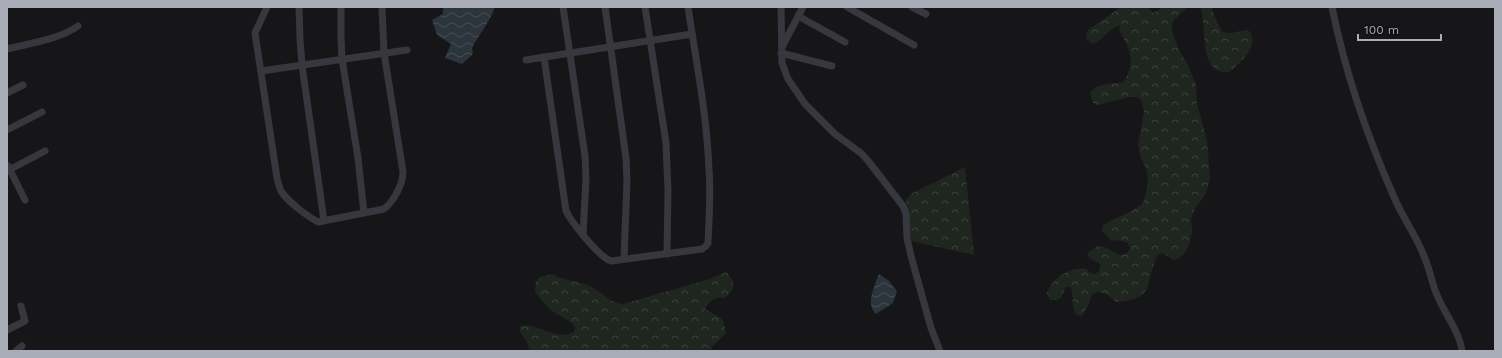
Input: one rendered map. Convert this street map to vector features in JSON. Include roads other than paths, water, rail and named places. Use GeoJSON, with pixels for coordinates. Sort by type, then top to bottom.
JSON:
{"type":"FeatureCollection","features":[{"type":"Feature","properties":{"kind":"street"},"geometry":{"type":"LineString","coordinates":[[267,7],[255,32],[277,178],[280,190],[305,213],[318,222],[380,210],[388,206],[401,185],[403,172],[384,53],[382,7]]}},
{"type":"Feature","properties":{"kind":"street"},"geometry":{"type":"LineString","coordinates":[[299,7],[302,65],[324,221]]}},
{"type":"Feature","properties":{"kind":"street"},"geometry":{"type":"LineString","coordinates":[[341,7],[340,38],[342,59],[364,213]]}},
{"type":"Feature","properties":{"kind":"street"},"geometry":{"type":"LineString","coordinates":[[563,7],[585,156],[586,179],[583,235]]}},
{"type":"Feature","properties":{"kind":"street"},"geometry":{"type":"LineString","coordinates":[[604,7],[626,158],[627,181],[624,260]]}},
{"type":"Feature","properties":{"kind":"street"},"geometry":{"type":"LineString","coordinates":[[645,7],[666,143],[668,190],[667,254]]}},
{"type":"Feature","properties":{"kind":"street"},"geometry":{"type":"LineString","coordinates":[[544,57],[566,211],[583,235],[606,260],[611,262],[702,249],[708,243],[710,169],[688,7]]}},
{"type":"Feature","properties":{"kind":"street"},"geometry":{"type":"LineString","coordinates":[[781,7],[782,63],[784,72],[795,91],[805,104],[835,134],[866,158],[903,206],[906,214],[907,238],[918,282],[931,328],[940,351]]}},
{"type":"Feature","properties":{"kind":"street"},"geometry":{"type":"LineString","coordinates":[[781,51],[803,7]]}},
{"type":"Feature","properties":{"kind":"street"},"geometry":{"type":"LineString","coordinates":[[846,7],[914,45]]}},
{"type":"Feature","properties":{"kind":"street"},"geometry":{"type":"LineString","coordinates":[[912,7],[926,14]]}},
{"type":"Feature","properties":{"kind":"street"},"geometry":{"type":"LineString","coordinates":[[1332,7],[1336,28],[1356,100],[1375,152],[1394,198],[1424,255],[1435,291],[1457,336],[1462,351]]}},
{"type":"Feature","properties":{"kind":"street"},"geometry":{"type":"LineString","coordinates":[[798,16],[845,42]]}},
{"type":"Feature","properties":{"kind":"street"},"geometry":{"type":"LineString","coordinates":[[7,49],[46,40],[72,30],[78,26]]}},
{"type":"Feature","properties":{"kind":"street"},"geometry":{"type":"LineString","coordinates":[[526,60],[692,34]]}},
{"type":"Feature","properties":{"kind":"street"},"geometry":{"type":"LineString","coordinates":[[261,71],[407,50]]}},
{"type":"Feature","properties":{"kind":"street"},"geometry":{"type":"LineString","coordinates":[[781,51],[832,66]]}},
{"type":"Feature","properties":{"kind":"street"},"geometry":{"type":"LineString","coordinates":[[7,93],[23,86]]}},
{"type":"Feature","properties":{"kind":"street"},"geometry":{"type":"LineString","coordinates":[[7,130],[42,112]]}},
{"type":"Feature","properties":{"kind":"street"},"geometry":{"type":"LineString","coordinates":[[25,200],[8,169],[44,151]]}},
{"type":"Feature","properties":{"kind":"street"},"geometry":{"type":"LineString","coordinates":[[7,328],[21,324],[24,321],[25,318],[21,306]]}},
{"type":"Feature","properties":{"kind":"water"},"geometry":{"type":"Polygon","coordinates":[[[443,7],[495,7],[472,48],[473,54],[462,64],[445,58],[451,44],[437,35],[432,20],[443,14],[443,7]]]}},
{"type":"Feature","properties":{"kind":"water"},"geometry":{"type":"Polygon","coordinates":[[[879,274],[889,281],[897,291],[893,303],[876,314],[871,305],[871,300],[873,289],[879,274]]]}}]}
